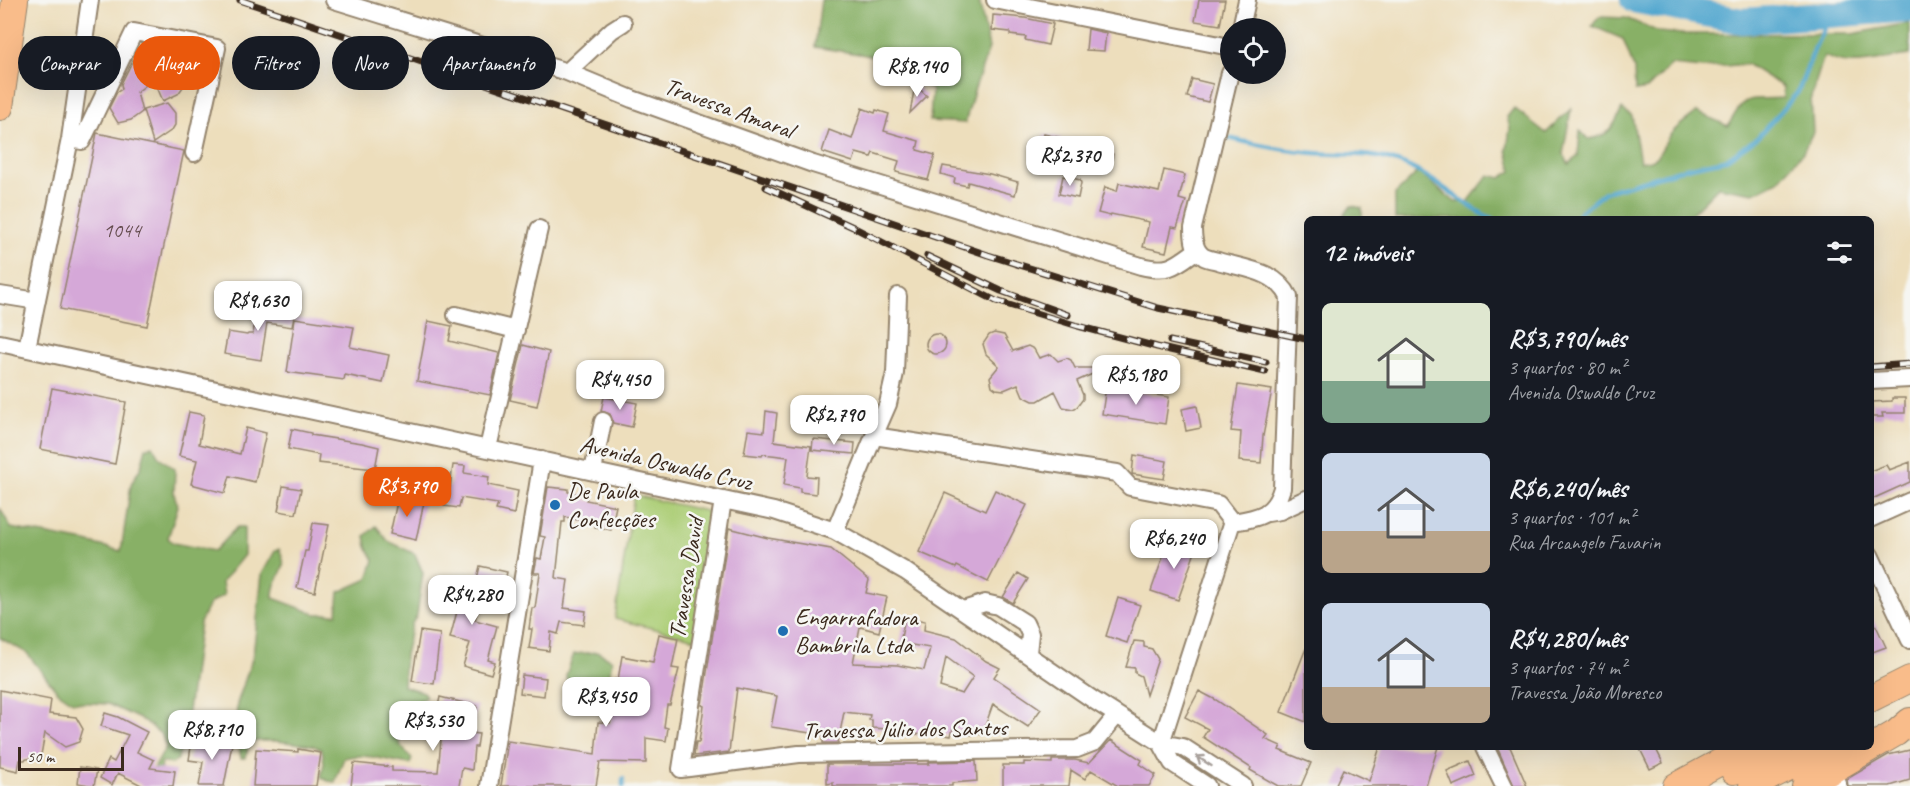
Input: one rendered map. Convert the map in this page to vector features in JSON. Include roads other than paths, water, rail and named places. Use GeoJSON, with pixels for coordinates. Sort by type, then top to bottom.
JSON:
{"type":"FeatureCollection","features":[{"type":"Feature","properties":{"kind":"highway"},"geometry":{"type":"LineString","coordinates":[[0,106],[15,0]]}},
{"type":"Feature","properties":{"kind":"highway"},"geometry":{"type":"LineString","coordinates":[[1874,679],[1910,663]]}},
{"type":"Feature","properties":{"kind":"highway"},"geometry":{"type":"LineString","coordinates":[[1874,697],[1910,679]]}},
{"type":"Feature","properties":{"kind":"highway"},"geometry":{"type":"LineString","coordinates":[[1874,726],[1910,710]]}},
{"type":"Feature","properties":{"kind":"highway"},"geometry":{"type":"LineString","coordinates":[[1874,745],[1896,733],[1910,721]]}},
{"type":"Feature","properties":{"kind":"highway"},"geometry":{"type":"LineString","coordinates":[[1676,786],[1733,750]]}},
{"type":"Feature","properties":{"kind":"highway"},"geometry":{"type":"LineString","coordinates":[[1707,786],[1773,750]]}},
{"type":"Feature","properties":{"kind":"highway"},"geometry":{"type":"LineString","coordinates":[[1805,786],[1865,750]]}},
{"type":"Feature","properties":{"kind":"highway"},"geometry":{"type":"LineString","coordinates":[[1752,786],[1833,768]]}},
{"type":"Feature","properties":{"kind":"street"},"geometry":{"type":"LineString","coordinates":[[27,348],[70,139],[90,0]]}},
{"type":"Feature","properties":{"kind":"street","name":"Travessa Amaral"},"geometry":{"type":"LineString","coordinates":[[334,0],[567,72],[632,99],[813,164],[1157,270],[1169,269],[1197,250]]}},
{"type":"Feature","properties":{"kind":"street"},"geometry":{"type":"LineString","coordinates":[[995,0],[1220,45]]}},
{"type":"Feature","properties":{"kind":"street"},"geometry":{"type":"LineString","coordinates":[[1243,18],[1247,0]]}},
{"type":"Feature","properties":{"kind":"street"},"geometry":{"type":"LineString","coordinates":[[567,72],[612,30],[623,23]]}},
{"type":"Feature","properties":{"kind":"street"},"geometry":{"type":"LineString","coordinates":[[70,139],[82,141],[134,32],[217,48],[195,153]]}},
{"type":"Feature","properties":{"kind":"street"},"geometry":{"type":"LineString","coordinates":[[1227,84],[1193,228],[1193,241],[1197,250],[1204,257],[1262,273],[1284,287],[1289,297],[1282,488],[1275,506],[1265,513],[1256,518],[1232,522]]}},
{"type":"Feature","properties":{"kind":"street"},"geometry":{"type":"LineString","coordinates":[[488,448],[539,229]]}},
{"type":"Feature","properties":{"kind":"street"},"geometry":{"type":"LineString","coordinates":[[0,295],[37,301]]}},
{"type":"Feature","properties":{"kind":"street"},"geometry":{"type":"LineString","coordinates":[[835,531],[888,404],[895,373],[898,296]]}},
{"type":"Feature","properties":{"kind":"street"},"geometry":{"type":"LineString","coordinates":[[456,315],[516,330]]}},
{"type":"Feature","properties":{"kind":"street","name":"Avenida Oswaldo Cruz"},"geometry":{"type":"LineString","coordinates":[[0,343],[774,511],[835,531],[905,571],[1161,743],[1183,747],[1243,786]]}},
{"type":"Feature","properties":{"kind":"street"},"geometry":{"type":"LineString","coordinates":[[1874,381],[1910,379]]}},
{"type":"Feature","properties":{"kind":"street"},"geometry":{"type":"LineString","coordinates":[[593,471],[603,421]]}},
{"type":"Feature","properties":{"kind":"street"},"geometry":{"type":"LineString","coordinates":[[874,436],[1117,472],[1130,487],[1218,504],[1232,522]]}},
{"type":"Feature","properties":{"kind":"street"},"geometry":{"type":"LineString","coordinates":[[489,786],[542,459]]}},
{"type":"Feature","properties":{"kind":"street","name":"Travessa David"},"geometry":{"type":"LineString","coordinates":[[681,769],[723,500]]}},
{"type":"Feature","properties":{"kind":"street"},"geometry":{"type":"LineString","coordinates":[[1265,513],[1280,511],[1304,500]]}},
{"type":"Feature","properties":{"kind":"street"},"geometry":{"type":"LineString","coordinates":[[1874,517],[1910,501]]}},
{"type":"Feature","properties":{"kind":"street"},"geometry":{"type":"LineString","coordinates":[[1161,743],[1232,522]]}},
{"type":"Feature","properties":{"kind":"street"},"geometry":{"type":"LineString","coordinates":[[1874,564],[1910,640]]}},
{"type":"Feature","properties":{"kind":"street"},"geometry":{"type":"LineString","coordinates":[[963,610],[985,603],[998,606],[1025,623],[1030,634],[1028,653]]}},
{"type":"Feature","properties":{"kind":"street","name":"Travessa Júlio dos Santos"},"geometry":{"type":"LineString","coordinates":[[681,769],[800,754],[1077,749],[1095,742],[1117,715]]}},
{"type":"Feature","properties":{"kind":"street","name":"Avenida Oswaldo Cruz"},"geometry":{"type":"LineString","coordinates":[[1161,743],[1172,763],[1207,786]]}},
{"type":"Feature","properties":{"kind":"street"},"geometry":{"type":"LineString","coordinates":[[1486,750],[1504,786]]}},
{"type":"Feature","properties":{"kind":"waterway"},"geometry":{"type":"LineString","coordinates":[[1633,0],[1742,21],[1910,9]]}},
{"type":"Feature","properties":{"kind":"waterway"},"geometry":{"type":"LineString","coordinates":[[1578,216],[1605,192],[1690,167],[1725,160],[1757,138],[1798,92],[1830,16]]}},
{"type":"Feature","properties":{"kind":"waterway"},"geometry":{"type":"LineString","coordinates":[[1228,138],[1286,150],[1374,156],[1397,162],[1434,181],[1487,216]]}},
{"type":"Feature","properties":{"kind":"waterway"},"geometry":{"type":"LineString","coordinates":[[623,779],[623,786]]}},
{"type":"Feature","properties":{"kind":"railway"},"geometry":{"type":"LineString","coordinates":[[240,0],[988,255],[1158,308],[1304,339]]}},
{"type":"Feature","properties":{"kind":"railway"},"geometry":{"type":"LineString","coordinates":[[766,187],[853,227],[996,301],[1157,347],[1265,372]]}},
{"type":"Feature","properties":{"kind":"railway"},"geometry":{"type":"LineString","coordinates":[[927,256],[1001,291],[1068,315]]}},
{"type":"Feature","properties":{"kind":"railway"},"geometry":{"type":"LineString","coordinates":[[1170,341],[1266,362]]}},
{"type":"Feature","properties":{"kind":"railway"},"geometry":{"type":"LineString","coordinates":[[1874,367],[1910,364]]}},
{"type":"Feature","properties":{"kind":"place","name":"De Paula Confecções"},"geometry":{"type":"Point","coordinates":[555,505]}},
{"type":"Feature","properties":{"kind":"place","name":"Engarrafadora Bambrila Ltda"},"geometry":{"type":"Point","coordinates":[783,631]}}]}
